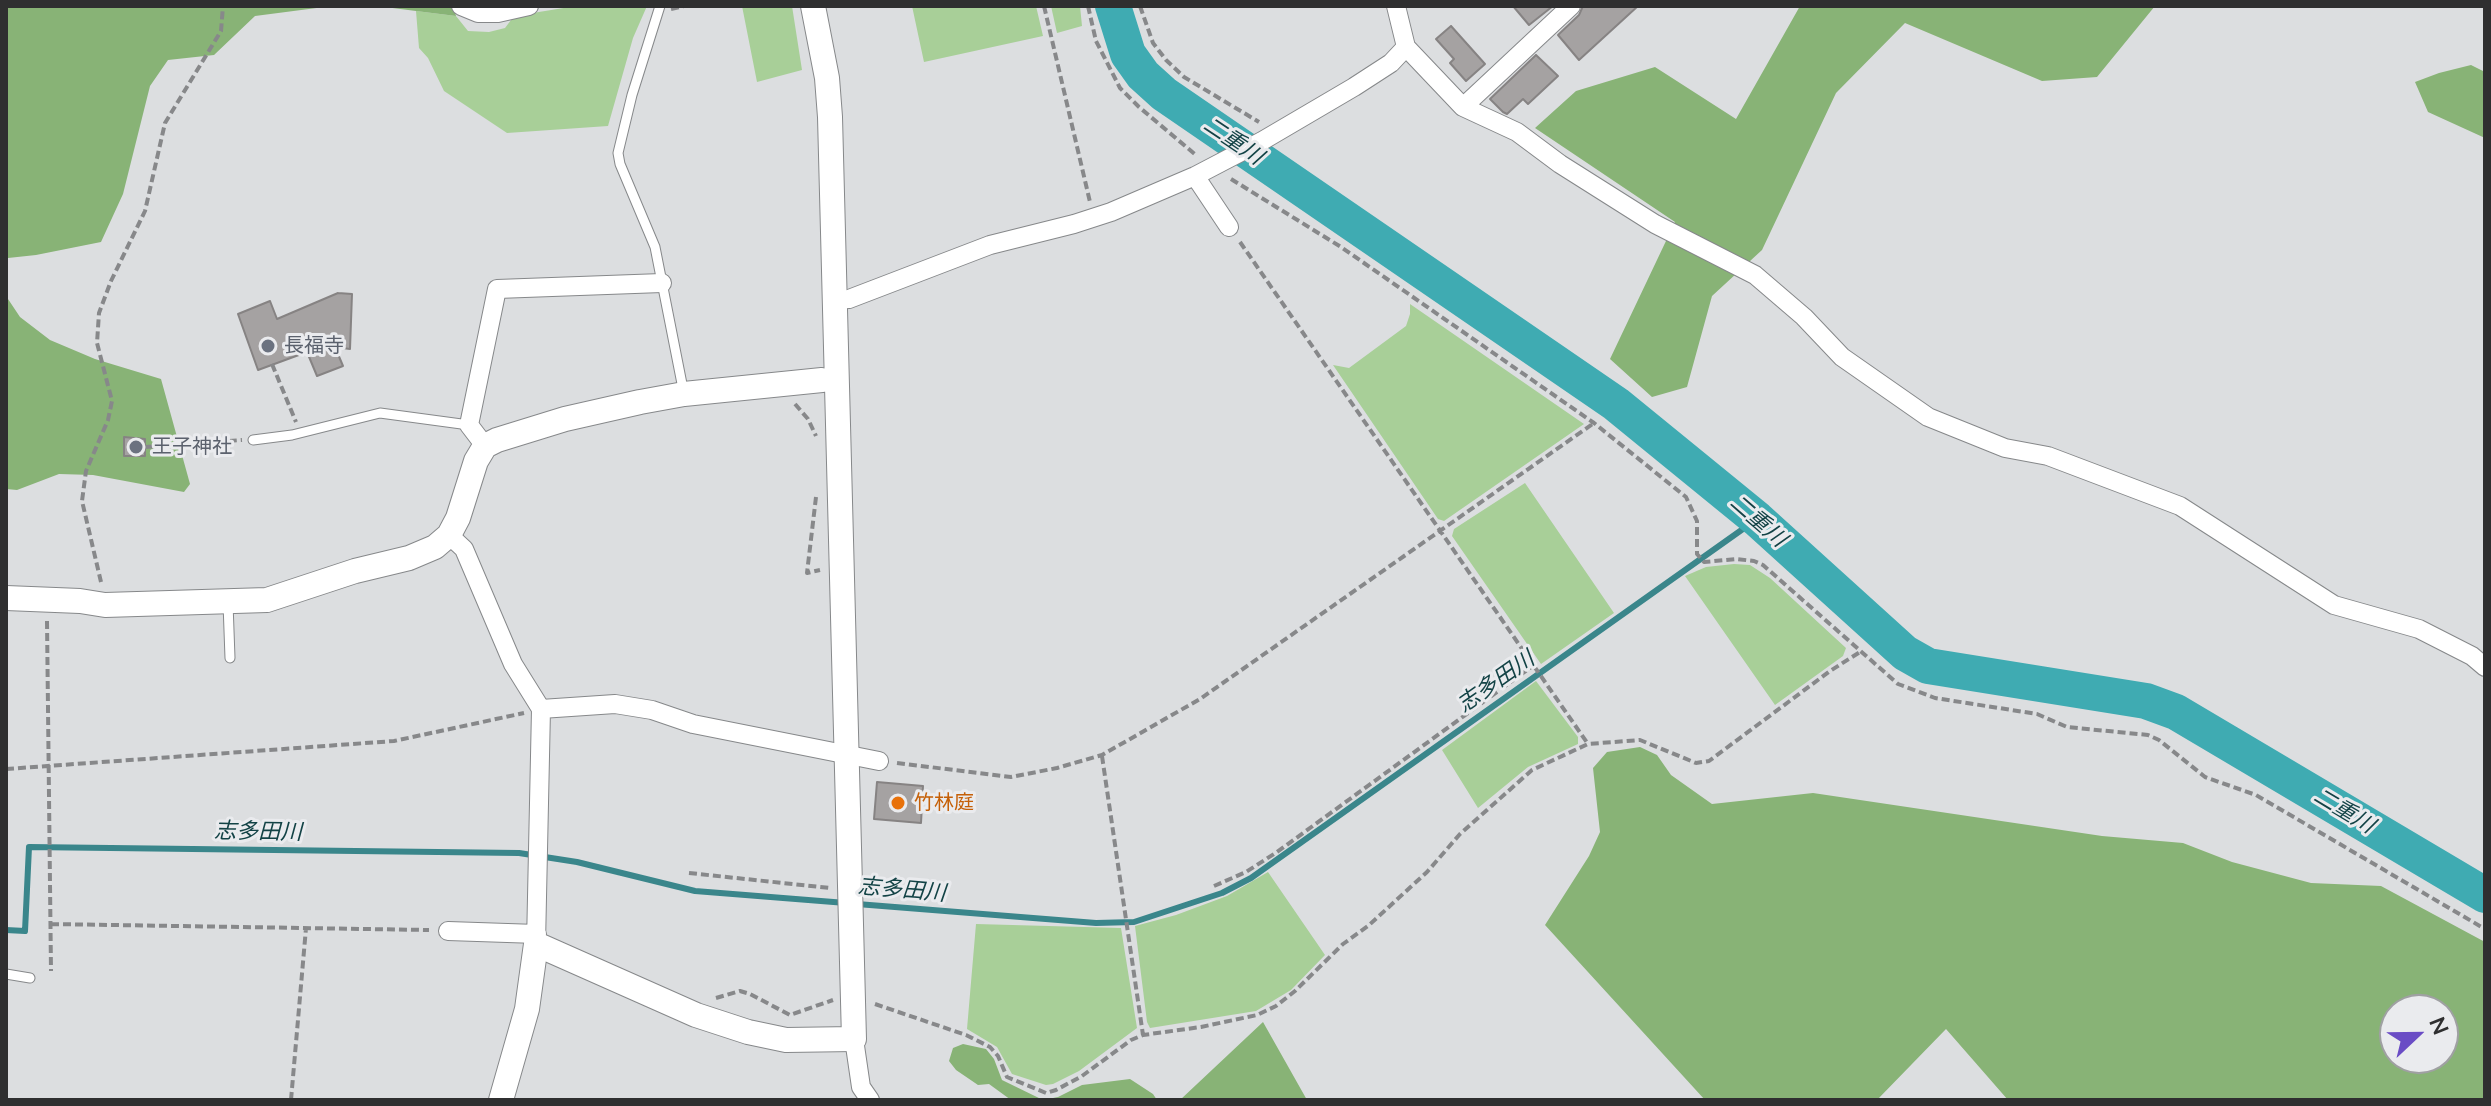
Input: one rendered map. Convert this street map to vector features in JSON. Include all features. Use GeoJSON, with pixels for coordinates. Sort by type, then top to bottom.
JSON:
{"type":"FeatureCollection","features":[{"type":"Feature","properties":{"kind":"street"},"geometry":{"type":"LineString","coordinates":[[461,6],[478,13],[498,13],[529,6]]}},
{"type":"Feature","properties":{"kind":"street"},"geometry":{"type":"LineString","coordinates":[[813,6],[827,78],[830,117],[834,300],[829,380],[854,1039],[861,1087],[870,1100]]}},
{"type":"Feature","properties":{"kind":"street"},"geometry":{"type":"LineString","coordinates":[[1396,6],[1406,47],[1463,107],[1517,132],[1560,164],[1655,224],[1755,275],[1804,317],[1842,357],[1928,417],[2005,448],[2048,456],[2180,506],[2334,605],[2419,629],[2472,656],[2485,667]]}},
{"type":"Feature","properties":{"kind":"street"},"geometry":{"type":"LineString","coordinates":[[1463,107],[1571,6]]}},
{"type":"Feature","properties":{"kind":"street"},"geometry":{"type":"LineString","coordinates":[[834,300],[849,299],[990,245],[1093,218],[1195,176],[1354,87],[1391,63],[1406,47]]}},
{"type":"Feature","properties":{"kind":"street"},"geometry":{"type":"LineString","coordinates":[[1195,176],[1229,227]]}},
{"type":"Feature","properties":{"kind":"street"},"geometry":{"type":"LineString","coordinates":[[485,446],[469,425],[497,289],[662,283]]}},
{"type":"Feature","properties":{"kind":"street"},"geometry":{"type":"LineString","coordinates":[[6,598],[105,605],[267,600],[355,571],[409,558],[435,547],[449,535],[458,518],[476,461],[485,446],[565,419],[684,394],[829,380]]}},
{"type":"Feature","properties":{"kind":"street"},"geometry":{"type":"LineString","coordinates":[[449,535],[464,549],[513,664],[541,709],[537,939],[527,1009],[501,1100]]}},
{"type":"Feature","properties":{"kind":"street"},"geometry":{"type":"LineString","coordinates":[[541,709],[615,704],[652,710],[693,724],[879,761]]}},
{"type":"Feature","properties":{"kind":"street"},"geometry":{"type":"LineString","coordinates":[[448,931],[537,939],[696,1015],[748,1032],[786,1040],[854,1039]]}},
{"type":"Feature","properties":{"kind":"lane"},"geometry":{"type":"LineString","coordinates":[[660,6],[632,95],[618,153],[655,247],[684,394]]}},
{"type":"Feature","properties":{"kind":"lane"},"geometry":{"type":"LineString","coordinates":[[253,440],[292,435],[380,413],[469,425]]}},
{"type":"Feature","properties":{"kind":"lane"},"geometry":{"type":"LineString","coordinates":[[228,603],[230,658]]}},
{"type":"Feature","properties":{"kind":"lane"},"geometry":{"type":"LineString","coordinates":[[6,974],[30,978]]}},
{"type":"Feature","properties":{"kind":"path"},"geometry":{"type":"LineString","coordinates":[[105,605],[82,501],[86,471],[108,420],[112,401],[97,343],[99,313],[121,258],[145,211],[165,123],[221,31],[223,6]]}},
{"type":"Feature","properties":{"kind":"path"},"geometry":{"type":"LineString","coordinates":[[1044,6],[1093,218]]}},
{"type":"Feature","properties":{"kind":"path"},"geometry":{"type":"LineString","coordinates":[[1088,6],[1096,41],[1120,88],[1139,107],[1594,423],[1686,497],[1697,521],[1697,554],[1704,562],[1736,559],[1763,565],[1898,684],[1935,698],[2037,714],[2067,727],[2148,735],[2159,740],[2205,777],[2256,795],[2485,929]]}},
{"type":"Feature","properties":{"kind":"path"},"geometry":{"type":"LineString","coordinates":[[1140,6],[1153,43],[1184,77],[1270,136]]}},
{"type":"Feature","properties":{"kind":"path"},"geometry":{"type":"LineString","coordinates":[[1229,227],[1588,744]]}},
{"type":"Feature","properties":{"kind":"path"},"geometry":{"type":"LineString","coordinates":[[272,364],[300,431]]}},
{"type":"Feature","properties":{"kind":"path"},"geometry":{"type":"LineString","coordinates":[[779,384],[808,419],[817,438],[817,447]]}},
{"type":"Feature","properties":{"kind":"path"},"geometry":{"type":"LineString","coordinates":[[879,761],[1011,777],[1102,755],[1200,699],[1594,423]]}},
{"type":"Feature","properties":{"kind":"path"},"geometry":{"type":"LineString","coordinates":[[145,447],[253,440]]}},
{"type":"Feature","properties":{"kind":"path"},"geometry":{"type":"LineString","coordinates":[[817,487],[807,573],[826,569]]}},
{"type":"Feature","properties":{"kind":"path"},"geometry":{"type":"LineString","coordinates":[[47,599],[51,971]]}},
{"type":"Feature","properties":{"kind":"path"},"geometry":{"type":"LineString","coordinates":[[696,1015],[718,997],[740,991],[790,1015],[852,998],[865,1000],[966,1035],[990,1047],[998,1056],[1007,1077],[1046,1093],[1082,1076],[1131,1040],[1143,1035],[1257,1015],[1276,1006],[1343,944],[1404,894],[1460,834],[1532,770],[1588,744],[1640,740],[1696,763],[1709,761],[1860,652]]}},
{"type":"Feature","properties":{"kind":"path"},"geometry":{"type":"LineString","coordinates":[[1214,886],[1246,872],[1277,852],[1534,665]]}},
{"type":"Feature","properties":{"kind":"path"},"geometry":{"type":"LineString","coordinates":[[6,769],[394,741],[541,709]]}},
{"type":"Feature","properties":{"kind":"path"},"geometry":{"type":"LineString","coordinates":[[1102,755],[1143,1035]]}},
{"type":"Feature","properties":{"kind":"path"},"geometry":{"type":"LineString","coordinates":[[689,873],[849,889]]}},
{"type":"Feature","properties":{"kind":"path"},"geometry":{"type":"LineString","coordinates":[[51,924],[448,931]]}},
{"type":"Feature","properties":{"kind":"path"},"geometry":{"type":"LineString","coordinates":[[291,1100],[306,928]]}},
{"type":"Feature","properties":{"kind":"green space"},"geometry":{"type":"Polygon","coordinates":[[[6,6],[332,6],[255,16],[214,55],[168,60],[150,86],[123,194],[101,242],[6,260],[6,6]]]}},
{"type":"Feature","properties":{"kind":"green space"},"geometry":{"type":"Polygon","coordinates":[[[377,6],[453,6],[456,16],[416,11],[377,6]]]}},
{"type":"Feature","properties":{"kind":"green space"},"geometry":{"type":"Polygon","coordinates":[[[576,6],[647,6],[633,38],[608,126],[507,133],[444,91],[428,58],[419,48],[416,11],[456,16],[468,31],[489,32],[505,28],[514,16],[576,6]]]}},
{"type":"Feature","properties":{"kind":"green space"},"geometry":{"type":"Polygon","coordinates":[[[742,6],[792,6],[802,70],[757,82],[742,6]]]}},
{"type":"Feature","properties":{"kind":"green space"},"geometry":{"type":"Polygon","coordinates":[[[912,6],[1036,6],[1043,36],[924,62],[912,6]]]}},
{"type":"Feature","properties":{"kind":"green space"},"geometry":{"type":"Polygon","coordinates":[[[1051,6],[1080,6],[1082,26],[1057,33],[1051,6]]]}},
{"type":"Feature","properties":{"kind":"green space"},"geometry":{"type":"Polygon","coordinates":[[[1800,6],[2155,6],[2097,77],[2042,81],[1905,23],[1836,93],[1762,250],[1712,296],[1687,387],[1652,397],[1610,359],[1675,222],[1535,128],[1576,91],[1655,67],[1736,119],[1800,6]]]}},
{"type":"Feature","properties":{"kind":"green space"},"geometry":{"type":"Polygon","coordinates":[[[2471,65],[2485,72],[2485,138],[2428,112],[2415,82],[2471,65]]]}},
{"type":"Feature","properties":{"kind":"green space"},"geometry":{"type":"Polygon","coordinates":[[[6,296],[20,317],[50,340],[95,359],[161,379],[190,484],[184,492],[93,475],[59,474],[17,490],[6,489],[6,296]]]}},
{"type":"Feature","properties":{"kind":"green space"},"geometry":{"type":"Polygon","coordinates":[[[1410,304],[1584,424],[1444,521],[1438,519],[1333,365],[1349,368],[1406,326],[1410,304]]]}},
{"type":"Feature","properties":{"kind":"green space"},"geometry":{"type":"Polygon","coordinates":[[[1525,483],[1614,613],[1541,664],[1452,536],[1454,529],[1525,483]]]}},
{"type":"Feature","properties":{"kind":"green space"},"geometry":{"type":"Polygon","coordinates":[[[1750,565],[1770,578],[1846,648],[1843,656],[1775,705],[1685,576],[1706,567],[1750,565]]]}},
{"type":"Feature","properties":{"kind":"green space"},"geometry":{"type":"Polygon","coordinates":[[[1536,681],[1578,737],[1578,744],[1528,767],[1478,808],[1442,750],[1536,681]]]}},
{"type":"Feature","properties":{"kind":"green space"},"geometry":{"type":"Polygon","coordinates":[[[1640,747],[1657,755],[1671,775],[1712,804],[1813,793],[2102,836],[2183,843],[2232,862],[2311,883],[2381,886],[2485,942],[2485,1100],[2008,1100],[1946,1029],[1877,1100],[1705,1100],[1545,925],[1589,856],[1600,832],[1593,768],[1607,752],[1640,747]]]}},
{"type":"Feature","properties":{"kind":"green space"},"geometry":{"type":"Polygon","coordinates":[[[1268,872],[1325,955],[1291,990],[1256,1011],[1150,1028],[1135,926],[1227,896],[1268,872]]]}},
{"type":"Feature","properties":{"kind":"green space"},"geometry":{"type":"Polygon","coordinates":[[[976,924],[1121,928],[1137,1028],[1079,1071],[1053,1084],[1046,1085],[1012,1074],[997,1047],[967,1029],[976,924]]]}},
{"type":"Feature","properties":{"kind":"green space"},"geometry":{"type":"Polygon","coordinates":[[[1263,1022],[1307,1100],[1180,1100],[1263,1022]]]}},
{"type":"Feature","properties":{"kind":"green space"},"geometry":{"type":"Polygon","coordinates":[[[963,1044],[986,1049],[994,1059],[1002,1080],[1043,1100],[1011,1100],[989,1084],[978,1085],[956,1070],[949,1061],[953,1048],[963,1044]]]}},
{"type":"Feature","properties":{"kind":"green space"},"geometry":{"type":"Polygon","coordinates":[[[1130,1079],[1157,1100],[1043,1100],[1058,1097],[1082,1085],[1130,1079]]]}},
{"type":"Feature","properties":{"kind":"building"},"geometry":{"type":"Polygon","coordinates":[[[1513,6],[1553,6],[1529,25],[1513,6]]]}},
{"type":"Feature","properties":{"kind":"building"},"geometry":{"type":"Polygon","coordinates":[[[1583,6],[1638,6],[1579,60],[1558,35],[1579,15],[1583,6]]]}},
{"type":"Feature","properties":{"kind":"building"},"geometry":{"type":"Polygon","coordinates":[[[1451,26],[1485,64],[1466,81],[1450,63],[1454,59],[1436,39],[1451,26]]]}},
{"type":"Feature","properties":{"kind":"building"},"geometry":{"type":"Polygon","coordinates":[[[1536,55],[1558,76],[1528,104],[1523,99],[1507,114],[1503,112],[1490,99],[1536,55]]]}},
{"type":"Feature","properties":{"kind":"building"},"geometry":{"type":"Polygon","coordinates":[[[338,293],[352,294],[350,349],[335,347],[343,366],[317,376],[307,352],[258,370],[238,314],[270,301],[277,319],[338,293]]]}},
{"type":"Feature","properties":{"kind":"building"},"geometry":{"type":"Polygon","coordinates":[[[124,437],[145,439],[145,456],[124,456],[124,437]]]}},
{"type":"Feature","properties":{"kind":"building"},"geometry":{"type":"Polygon","coordinates":[[[877,782],[923,786],[921,823],[874,819],[877,782]]]}},
{"type":"Feature","properties":{"kind":"waterway","name":"志多田川"},"geometry":{"type":"LineString","coordinates":[[1113,6],[1128,54],[1143,75],[1164,94],[1616,404],[1757,519],[1905,653],[1928,666],[2146,701],[2176,712],[2485,895]]}},
{"type":"Feature","properties":{"kind":"waterway","name":"志多田川"},"geometry":{"type":"LineString","coordinates":[[857,904],[1096,923],[1134,922],[1222,893],[1251,878],[1757,519]]}},
{"type":"Feature","properties":{"kind":"waterway","name":"志多田川"},"geometry":{"type":"LineString","coordinates":[[6,930],[25,931],[29,847],[519,853],[577,862],[695,891],[846,903]]}},
{"type":"Feature","properties":{"kind":"place","name":"長福寺"},"geometry":{"type":"Point","coordinates":[268,346]}},
{"type":"Feature","properties":{"kind":"place","name":"王子神社"},"geometry":{"type":"Point","coordinates":[136,447]}},
{"type":"Feature","properties":{"kind":"place","name":"竹林庭"},"geometry":{"type":"Point","coordinates":[898,803]}},
{"type":"Feature","properties":{"kind":"water label","name":"二重川"},"geometry":{"type":"Point","coordinates":[1233,141]}},
{"type":"Feature","properties":{"kind":"water label","name":"二重川"},"geometry":{"type":"Point","coordinates":[1758,521]}},
{"type":"Feature","properties":{"kind":"water label","name":"二重川"},"geometry":{"type":"Point","coordinates":[2344,811]}}]}
